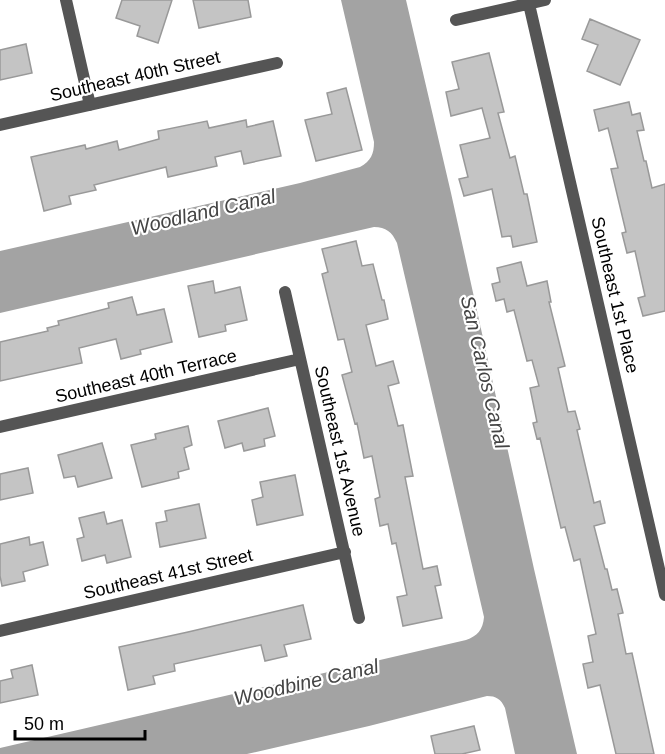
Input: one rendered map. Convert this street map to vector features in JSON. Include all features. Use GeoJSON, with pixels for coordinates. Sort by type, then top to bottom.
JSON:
{"type":"FeatureCollection","features":[{"type":"Feature","properties":{"kind":"street"},"geometry":{"type":"LineString","coordinates":[[66,0],[90,105]]}},
{"type":"Feature","properties":{"kind":"street"},"geometry":{"type":"LineString","coordinates":[[456,20],[545,0]]}},
{"type":"Feature","properties":{"kind":"street","name":"Southeast 1st Place"},"geometry":{"type":"LineString","coordinates":[[529,4],[665,595]]}},
{"type":"Feature","properties":{"kind":"street","name":"Southeast 40th Street"},"geometry":{"type":"LineString","coordinates":[[0,125],[277,63]]}},
{"type":"Feature","properties":{"kind":"street","name":"Southeast 1st Avenue"},"geometry":{"type":"LineString","coordinates":[[285,292],[359,618]]}},
{"type":"Feature","properties":{"kind":"street","name":"Southeast 40th Terrace"},"geometry":{"type":"LineString","coordinates":[[0,428],[300,359]]}},
{"type":"Feature","properties":{"kind":"street","name":"Southeast 41st Street"},"geometry":{"type":"LineString","coordinates":[[0,632],[345,552]]}},
{"type":"Feature","properties":{"kind":"water"},"geometry":{"type":"Polygon","coordinates":[[[341,0],[406,0],[577,754],[515,754],[505,708],[498,699],[487,696],[247,754],[0,754],[0,748],[466,640],[481,629],[484,617],[397,243],[388,231],[374,227],[0,313],[0,251],[300,183],[360,167],[367,162],[372,154],[374,142],[341,0]]]}},
{"type":"Feature","properties":{"kind":"building"},"geometry":{"type":"Polygon","coordinates":[[[122,0],[172,0],[158,43],[137,36],[140,26],[116,18],[122,0]]]}},
{"type":"Feature","properties":{"kind":"building"},"geometry":{"type":"Polygon","coordinates":[[[193,0],[248,0],[251,17],[199,28],[193,0]]]}},
{"type":"Feature","properties":{"kind":"building"},"geometry":{"type":"Polygon","coordinates":[[[590,19],[640,40],[620,85],[587,71],[598,45],[582,39],[590,19]]]}},
{"type":"Feature","properties":{"kind":"building"},"geometry":{"type":"Polygon","coordinates":[[[26,44],[32,73],[0,80],[0,50],[26,44]]]}},
{"type":"Feature","properties":{"kind":"building"},"geometry":{"type":"Polygon","coordinates":[[[489,53],[504,112],[498,113],[510,158],[515,156],[524,194],[527,194],[537,242],[513,247],[511,236],[502,237],[492,189],[464,196],[459,179],[468,177],[460,145],[490,138],[482,108],[451,116],[446,92],[459,89],[452,62],[489,53]]]}},
{"type":"Feature","properties":{"kind":"building"},"geometry":{"type":"Polygon","coordinates":[[[346,88],[362,150],[316,161],[305,120],[332,114],[327,93],[346,88]]]}},
{"type":"Feature","properties":{"kind":"building"},"geometry":{"type":"Polygon","coordinates":[[[629,102],[632,115],[640,113],[644,130],[637,131],[652,188],[665,184],[665,311],[643,316],[638,298],[645,296],[635,251],[627,253],[622,233],[626,232],[611,169],[618,168],[608,128],[599,131],[594,110],[629,102]]]}},
{"type":"Feature","properties":{"kind":"building"},"geometry":{"type":"Polygon","coordinates":[[[246,120],[247,127],[273,121],[281,156],[244,164],[241,151],[215,157],[217,166],[168,177],[166,167],[94,185],[96,190],[69,196],[71,204],[44,211],[31,157],[85,145],[86,149],[117,141],[119,150],[159,139],[158,131],[207,121],[209,128],[246,120]]]}},
{"type":"Feature","properties":{"kind":"building"},"geometry":{"type":"Polygon","coordinates":[[[356,241],[362,266],[373,264],[388,319],[366,325],[376,366],[393,361],[399,383],[388,386],[398,426],[403,425],[413,476],[405,477],[423,569],[437,566],[441,585],[435,586],[442,618],[403,626],[397,597],[407,595],[396,543],[392,544],[388,524],[380,526],[375,499],[380,497],[372,456],[364,458],[357,423],[355,424],[342,375],[352,372],[344,339],[338,340],[322,274],[328,272],[322,249],[356,241]]]}},
{"type":"Feature","properties":{"kind":"building"},"geometry":{"type":"Polygon","coordinates":[[[521,262],[527,286],[547,281],[551,302],[549,302],[565,366],[558,368],[568,412],[575,411],[580,429],[577,430],[594,503],[600,501],[605,523],[594,526],[612,590],[617,589],[623,613],[618,614],[626,654],[632,653],[654,754],[616,754],[600,685],[588,688],[583,664],[593,662],[588,636],[596,634],[580,559],[574,561],[565,527],[561,528],[540,438],[537,439],[533,423],[537,422],[530,388],[539,386],[532,360],[527,361],[514,310],[507,312],[504,299],[496,301],[492,284],[500,282],[497,268],[521,262]]]}},
{"type":"Feature","properties":{"kind":"building"},"geometry":{"type":"Polygon","coordinates":[[[213,281],[215,293],[240,287],[247,320],[225,325],[226,331],[199,337],[188,286],[213,281]]]}},
{"type":"Feature","properties":{"kind":"building"},"geometry":{"type":"Polygon","coordinates":[[[132,297],[137,315],[164,309],[172,342],[140,350],[141,354],[121,359],[116,339],[79,348],[82,363],[0,381],[0,342],[48,331],[47,328],[59,325],[58,321],[109,308],[108,303],[132,297]]]}},
{"type":"Feature","properties":{"kind":"building"},"geometry":{"type":"Polygon","coordinates":[[[268,408],[275,436],[264,439],[265,446],[244,451],[242,443],[225,448],[218,421],[268,408]]]}},
{"type":"Feature","properties":{"kind":"building"},"geometry":{"type":"Polygon","coordinates":[[[188,426],[192,445],[184,448],[189,469],[178,472],[179,478],[142,487],[131,445],[156,439],[155,434],[188,426]]]}},
{"type":"Feature","properties":{"kind":"building"},"geometry":{"type":"Polygon","coordinates":[[[102,443],[112,478],[78,487],[75,476],[64,478],[58,455],[102,443]]]}},
{"type":"Feature","properties":{"kind":"building"},"geometry":{"type":"Polygon","coordinates":[[[28,468],[33,493],[0,500],[0,474],[28,468]]]}},
{"type":"Feature","properties":{"kind":"building"},"geometry":{"type":"Polygon","coordinates":[[[295,475],[303,515],[257,525],[252,500],[263,497],[260,482],[295,475]]]}},
{"type":"Feature","properties":{"kind":"building"},"geometry":{"type":"Polygon","coordinates":[[[199,504],[206,538],[160,547],[156,523],[167,521],[165,511],[199,504]]]}},
{"type":"Feature","properties":{"kind":"building"},"geometry":{"type":"Polygon","coordinates":[[[104,512],[107,524],[122,520],[131,557],[107,563],[105,555],[82,561],[77,539],[84,537],[79,518],[104,512]]]}},
{"type":"Feature","properties":{"kind":"building"},"geometry":{"type":"Polygon","coordinates":[[[29,537],[30,545],[43,542],[48,565],[23,572],[25,581],[2,586],[0,544],[29,537]]]}},
{"type":"Feature","properties":{"kind":"building"},"geometry":{"type":"Polygon","coordinates":[[[303,605],[311,639],[284,645],[287,656],[265,661],[261,645],[174,664],[175,671],[153,676],[155,684],[128,690],[119,647],[303,605]]]}},
{"type":"Feature","properties":{"kind":"building"},"geometry":{"type":"Polygon","coordinates":[[[32,665],[38,695],[0,703],[0,681],[13,678],[11,670],[32,665]]]}},
{"type":"Feature","properties":{"kind":"building"},"geometry":{"type":"Polygon","coordinates":[[[474,726],[480,750],[462,754],[435,754],[431,736],[474,726]]]}},
{"type":"Feature","properties":{"kind":"water label","name":"Woodland Canal"},"geometry":{"type":"Point","coordinates":[203,212]}},
{"type":"Feature","properties":{"kind":"water label","name":"San Carlos Canal"},"geometry":{"type":"Point","coordinates":[485,372]}},
{"type":"Feature","properties":{"kind":"water label","name":"Woodbine Canal"},"geometry":{"type":"Point","coordinates":[306,682]}}]}
